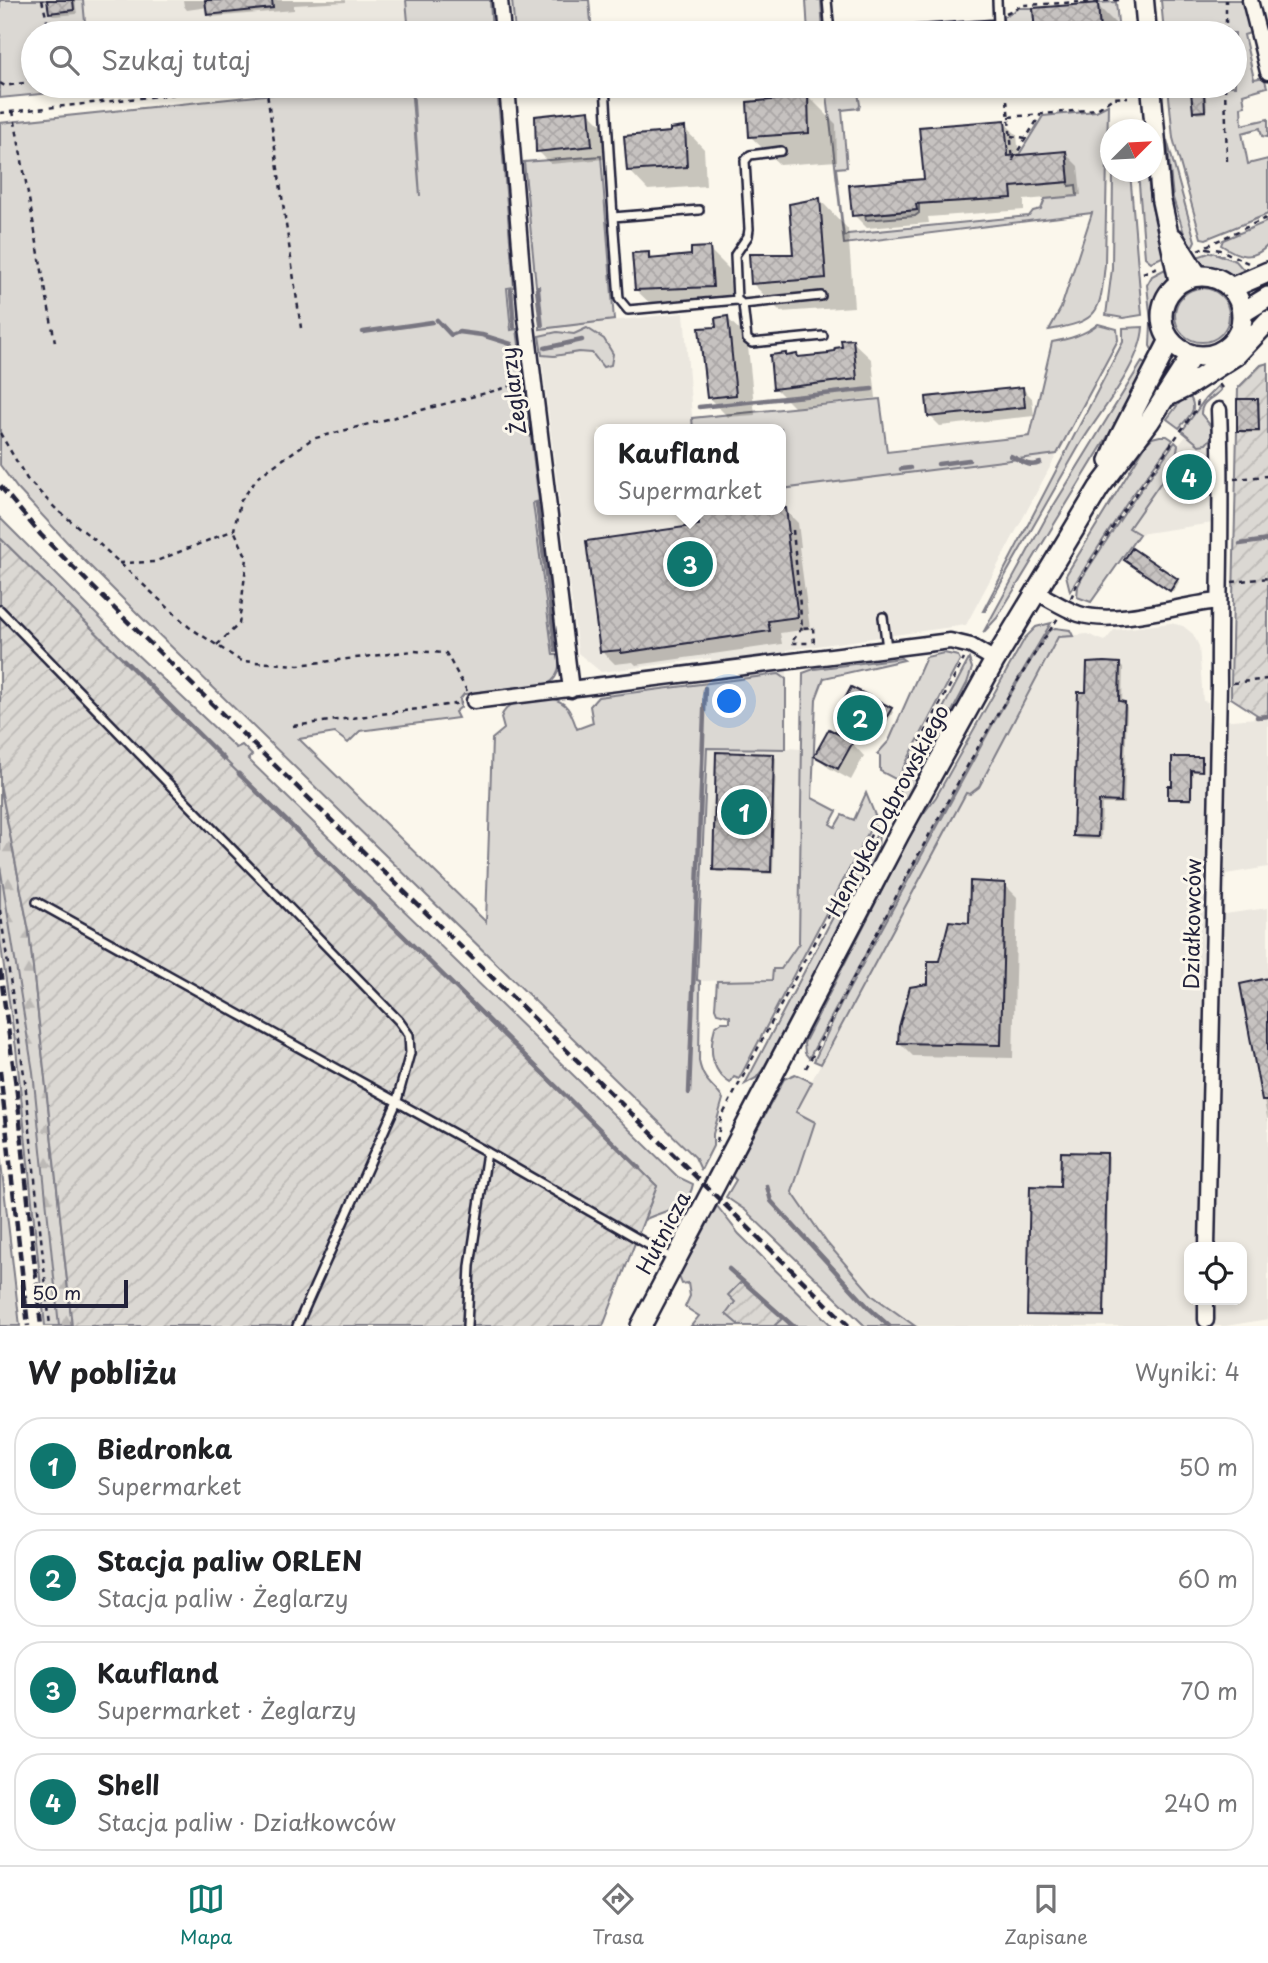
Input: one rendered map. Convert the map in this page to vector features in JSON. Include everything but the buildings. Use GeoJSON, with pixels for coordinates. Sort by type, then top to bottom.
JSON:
{"type":"FeatureCollection","features":[{"type":"Feature","properties":{"kind":"main road"},"geometry":{"type":"LineString","coordinates":[[1231,288],[1263,265]]}},
{"type":"Feature","properties":{"kind":"main road"},"geometry":{"type":"LineString","coordinates":[[1198,276],[1216,278],[1231,288],[1242,313],[1238,334],[1223,350],[1213,354],[1192,355],[1176,346],[1163,325],[1162,309],[1168,294],[1179,283],[1198,276]]}},
{"type":"Feature","properties":{"kind":"main road"},"geometry":{"type":"LineString","coordinates":[[1242,313],[1268,297]]}},
{"type":"Feature","properties":{"kind":"main road"},"geometry":{"type":"LineString","coordinates":[[1164,398],[1236,355],[1268,321]]}},
{"type":"Feature","properties":{"kind":"main road","name":"Henryka Dąbrowskiego"},"geometry":{"type":"LineString","coordinates":[[1099,488],[1119,437],[1170,340]]}},
{"type":"Feature","properties":{"kind":"main road","name":"Henryka Dąbrowskiego"},"geometry":{"type":"LineString","coordinates":[[722,1156],[995,660],[1099,488],[1192,355]]}},
{"type":"Feature","properties":{"kind":"main road","name":"Hutnicza"},"geometry":{"type":"LineString","coordinates":[[640,1326],[676,1261],[722,1156]]}},
{"type":"Feature","properties":{"kind":"street"},"geometry":{"type":"LineString","coordinates":[[500,0],[502,21]]}},
{"type":"Feature","properties":{"kind":"street"},"geometry":{"type":"LineString","coordinates":[[1144,0],[1146,21]]}},
{"type":"Feature","properties":{"kind":"street"},"geometry":{"type":"LineString","coordinates":[[1250,0],[1268,72]]}},
{"type":"Feature","properties":{"kind":"street","name":"Żeglarzy"},"geometry":{"type":"LineString","coordinates":[[508,98],[533,380],[571,690]]}},
{"type":"Feature","properties":{"kind":"street"},"geometry":{"type":"LineString","coordinates":[[1152,98],[1160,188],[1179,283]]}},
{"type":"Feature","properties":{"kind":"street"},"geometry":{"type":"LineString","coordinates":[[1170,232],[1198,276]]}},
{"type":"Feature","properties":{"kind":"street","name":"Działkowców"},"geometry":{"type":"LineString","coordinates":[[1207,1242],[1219,685],[1219,410]]}},
{"type":"Feature","properties":{"kind":"street"},"geometry":{"type":"LineString","coordinates":[[1036,592],[1081,615],[1108,618],[1218,601]]}},
{"type":"Feature","properties":{"kind":"street"},"geometry":{"type":"LineString","coordinates":[[474,701],[950,641],[971,646],[995,660]]}},
{"type":"Feature","properties":{"kind":"street"},"geometry":{"type":"LineString","coordinates":[[1206,1305],[1206,1320]]}},
{"type":"Feature","properties":{"kind":"lane"},"geometry":{"type":"LineString","coordinates":[[827,0],[829,21]]}},
{"type":"Feature","properties":{"kind":"lane"},"geometry":{"type":"LineString","coordinates":[[996,0],[998,21]]}},
{"type":"Feature","properties":{"kind":"lane"},"geometry":{"type":"LineString","coordinates":[[606,98],[619,299],[622,306],[628,310],[821,296]]}},
{"type":"Feature","properties":{"kind":"lane"},"geometry":{"type":"LineString","coordinates":[[781,151],[750,155],[745,161],[750,229],[735,255],[747,339],[752,343],[823,336]]}},
{"type":"Feature","properties":{"kind":"lane"},"geometry":{"type":"LineString","coordinates":[[613,217],[699,210]]}},
{"type":"Feature","properties":{"kind":"lane"},"geometry":{"type":"LineString","coordinates":[[0,610],[400,1021],[409,1035],[410,1053],[396,1104],[297,1326]]}},
{"type":"Feature","properties":{"kind":"lane"},"geometry":{"type":"LineString","coordinates":[[883,617],[887,648]]}},
{"type":"Feature","properties":{"kind":"lane"},"geometry":{"type":"LineString","coordinates":[[37,902],[676,1261]]}},
{"type":"Feature","properties":{"kind":"lane"},"geometry":{"type":"LineString","coordinates":[[467,1326],[470,1266],[487,1153]]}},
{"type":"Feature","properties":{"kind":"path"},"geometry":{"type":"LineString","coordinates":[[42,0],[47,21]]}},
{"type":"Feature","properties":{"kind":"path"},"geometry":{"type":"LineString","coordinates":[[998,15],[1023,5],[1068,5],[1120,0]]}},
{"type":"Feature","properties":{"kind":"path"},"geometry":{"type":"LineString","coordinates":[[1226,0],[1226,21]]}},
{"type":"Feature","properties":{"kind":"path"},"geometry":{"type":"LineString","coordinates":[[0,83],[5,86],[21,83]]}},
{"type":"Feature","properties":{"kind":"path"},"geometry":{"type":"LineString","coordinates":[[0,113],[136,98]]}},
{"type":"Feature","properties":{"kind":"path"},"geometry":{"type":"LineString","coordinates":[[268,98],[301,328]]}},
{"type":"Feature","properties":{"kind":"path"},"geometry":{"type":"LineString","coordinates":[[1009,117],[1097,109],[1113,98]]}},
{"type":"Feature","properties":{"kind":"path"},"geometry":{"type":"LineString","coordinates":[[1226,98],[1227,163]]}},
{"type":"Feature","properties":{"kind":"path"},"geometry":{"type":"LineString","coordinates":[[1007,100],[1013,160],[1041,114]]}},
{"type":"Feature","properties":{"kind":"path"},"geometry":{"type":"LineString","coordinates":[[13,111],[55,342]]}},
{"type":"Feature","properties":{"kind":"path"},"geometry":{"type":"LineString","coordinates":[[1011,136],[1026,138]]}},
{"type":"Feature","properties":{"kind":"path"},"geometry":{"type":"LineString","coordinates":[[1263,265],[1247,263],[1221,250],[1202,248],[1268,217]]}},
{"type":"Feature","properties":{"kind":"path"},"geometry":{"type":"LineString","coordinates":[[1143,273],[1163,265]]}},
{"type":"Feature","properties":{"kind":"path"},"geometry":{"type":"LineString","coordinates":[[217,645],[239,624],[247,558],[234,530],[240,502],[259,476],[312,439],[533,380]]}},
{"type":"Feature","properties":{"kind":"path"},"geometry":{"type":"LineString","coordinates":[[1219,383],[1226,392]]}},
{"type":"Feature","properties":{"kind":"path"},"geometry":{"type":"LineString","coordinates":[[806,1068],[988,730],[1046,631],[1074,594],[1077,584],[1121,516],[1197,408],[1199,391]]}},
{"type":"Feature","properties":{"kind":"path"},"geometry":{"type":"LineString","coordinates":[[0,433],[27,479],[57,510],[95,540],[189,627],[241,661],[298,665],[413,651],[446,653],[474,701],[293,726]]}},
{"type":"Feature","properties":{"kind":"path"},"geometry":{"type":"LineString","coordinates":[[1220,481],[1268,476]]}},
{"type":"Feature","properties":{"kind":"path"},"geometry":{"type":"LineString","coordinates":[[119,563],[154,562],[234,530]]}},
{"type":"Feature","properties":{"kind":"path"},"geometry":{"type":"LineString","coordinates":[[793,530],[802,628],[791,643],[814,643]]}},
{"type":"Feature","properties":{"kind":"path"},"geometry":{"type":"LineString","coordinates":[[1218,584],[1268,578]]}},
{"type":"Feature","properties":{"kind":"path"},"geometry":{"type":"LineString","coordinates":[[802,628],[813,627],[815,649]]}},
{"type":"Feature","properties":{"kind":"path"},"geometry":{"type":"LineString","coordinates":[[722,1156],[721,1118],[965,656]]}},
{"type":"Feature","properties":{"kind":"path"},"geometry":{"type":"LineString","coordinates":[[1219,685],[1268,679]]}},
{"type":"Feature","properties":{"kind":"path"},"geometry":{"type":"LineString","coordinates":[[0,910],[24,1081],[50,1326]]}},
{"type":"Feature","properties":{"kind":"shaded area"},"geometry":{"type":"Polygon","coordinates":[[[83,0],[406,0],[407,21],[85,21],[83,0]]]}},
{"type":"Feature","properties":{"kind":"shaded area"},"geometry":{"type":"Polygon","coordinates":[[[684,313],[693,424],[594,424],[594,515],[786,515],[786,488],[1057,454],[966,625],[787,650],[786,748],[803,749],[799,943],[772,980],[697,981],[711,658],[601,672],[578,653],[538,329],[684,313]]]}},
{"type":"Feature","properties":{"kind":"shaded area"},"geometry":{"type":"Polygon","coordinates":[[[1187,435],[1191,439],[1213,436],[1213,523],[1139,534],[1129,528],[1170,469],[1178,446],[1187,435]]]}},
{"type":"Feature","properties":{"kind":"shaded area"},"geometry":{"type":"Polygon","coordinates":[[[1171,623],[1183,626],[1193,634],[1199,646],[1203,701],[1208,702],[1208,722],[1268,717],[1268,867],[1226,874],[1225,914],[1268,908],[1268,1319],[1226,1326],[915,1326],[873,1296],[827,1243],[792,1192],[815,1123],[795,1112],[966,792],[979,787],[1058,637],[1087,634],[1105,641],[1114,630],[1171,623]]]}},
{"type":"Feature","properties":{"kind":"green space"},"geometry":{"type":"Polygon","coordinates":[[[0,0],[83,0],[85,21],[21,21],[21,96],[0,98],[0,0]]]}},
{"type":"Feature","properties":{"kind":"green space"},"geometry":{"type":"Polygon","coordinates":[[[406,0],[490,0],[491,21],[408,21],[406,0]]]}},
{"type":"Feature","properties":{"kind":"green space"},"geometry":{"type":"Polygon","coordinates":[[[512,0],[589,0],[591,21],[514,21],[512,0]]]}},
{"type":"Feature","properties":{"kind":"green space"},"geometry":{"type":"Polygon","coordinates":[[[806,0],[821,0],[822,21],[807,21],[806,0]]]}},
{"type":"Feature","properties":{"kind":"green space"},"geometry":{"type":"Polygon","coordinates":[[[1161,0],[1245,0],[1253,32],[1247,34],[1247,21],[1163,21],[1161,0]]]}},
{"type":"Feature","properties":{"kind":"green space"},"geometry":{"type":"Polygon","coordinates":[[[1116,2],[1118,21],[1099,21],[1098,3],[1116,2]]]}},
{"type":"Feature","properties":{"kind":"green space"},"geometry":{"type":"Polygon","coordinates":[[[1019,8],[1033,8],[1034,21],[1003,21],[1003,17],[1019,8]]]}},
{"type":"Feature","properties":{"kind":"green space"},"geometry":{"type":"Polygon","coordinates":[[[1247,48],[1254,79],[1264,77],[1267,87],[1247,93],[1247,48]]]}},
{"type":"Feature","properties":{"kind":"green space"},"geometry":{"type":"Polygon","coordinates":[[[237,98],[412,98],[420,196],[414,98],[498,98],[514,287],[507,288],[511,330],[517,329],[539,501],[533,503],[553,655],[559,655],[558,672],[552,681],[546,684],[464,694],[460,699],[461,707],[455,712],[458,718],[360,731],[348,743],[335,733],[299,739],[486,922],[492,739],[504,729],[501,718],[504,711],[522,701],[551,698],[566,706],[577,729],[593,723],[590,706],[598,697],[779,674],[786,679],[786,749],[707,748],[697,980],[700,981],[699,1061],[706,1078],[723,1099],[713,1134],[713,1146],[701,1170],[695,1157],[78,554],[17,488],[0,465],[0,123],[237,98]]]}},
{"type":"Feature","properties":{"kind":"green space"},"geometry":{"type":"Polygon","coordinates":[[[827,98],[859,98],[860,105],[859,108],[842,110],[847,167],[836,168],[844,237],[848,234],[1029,216],[1033,211],[1041,209],[1045,199],[1077,196],[1076,185],[1069,186],[1066,151],[1015,161],[1043,116],[1096,111],[1108,105],[1108,119],[1100,119],[1100,182],[1107,182],[1105,264],[1099,304],[1088,318],[1079,323],[1049,330],[1061,308],[1092,213],[844,244],[827,98]]]}},
{"type":"Feature","properties":{"kind":"green space"},"geometry":{"type":"Polygon","coordinates":[[[1169,98],[1244,98],[1245,106],[1241,107],[1242,125],[1268,119],[1268,137],[1262,136],[1260,128],[1242,133],[1248,164],[1268,159],[1268,214],[1206,239],[1201,238],[1173,138],[1169,98]]]}},
{"type":"Feature","properties":{"kind":"green space"},"geometry":{"type":"Polygon","coordinates":[[[1167,140],[1195,241],[1193,245],[1188,246],[1173,198],[1167,140]]]}},
{"type":"Feature","properties":{"kind":"green space"},"geometry":{"type":"Polygon","coordinates":[[[601,156],[614,320],[540,329],[540,326],[543,326],[539,286],[536,286],[524,162],[601,156]]]}},
{"type":"Feature","properties":{"kind":"green space"},"geometry":{"type":"Polygon","coordinates":[[[1113,182],[1131,182],[1142,315],[1123,318],[1106,315],[1112,269],[1113,182]]]}},
{"type":"Feature","properties":{"kind":"green space"},"geometry":{"type":"Polygon","coordinates":[[[1139,182],[1148,182],[1152,208],[1167,255],[1151,262],[1145,257],[1139,182]]]}},
{"type":"Feature","properties":{"kind":"green space"},"geometry":{"type":"Polygon","coordinates":[[[916,204],[919,204],[919,213],[915,216],[866,220],[865,215],[916,210],[916,204]]]}},
{"type":"Feature","properties":{"kind":"green space"},"geometry":{"type":"Polygon","coordinates":[[[1268,221],[1268,245],[1256,254],[1245,256],[1221,245],[1223,240],[1268,221]]]}},
{"type":"Feature","properties":{"kind":"green space"},"geometry":{"type":"Polygon","coordinates":[[[1212,252],[1236,261],[1249,276],[1220,274],[1206,268],[1194,258],[1212,252]]]}},
{"type":"Feature","properties":{"kind":"green space"},"geometry":{"type":"Polygon","coordinates":[[[1171,266],[1159,304],[1160,337],[1155,355],[1150,346],[1151,322],[1147,285],[1152,276],[1171,266]]]}},
{"type":"Feature","properties":{"kind":"green space"},"geometry":{"type":"Polygon","coordinates":[[[1202,288],[1221,296],[1229,315],[1221,334],[1202,342],[1183,334],[1175,315],[1183,296],[1202,288]]]}},
{"type":"Feature","properties":{"kind":"green space"},"geometry":{"type":"Polygon","coordinates":[[[1098,324],[1117,329],[1118,340],[1057,454],[786,488],[786,424],[693,424],[692,418],[880,399],[887,452],[1030,436],[1052,342],[1087,331],[1098,324]]]}},
{"type":"Feature","properties":{"kind":"green space"},"geometry":{"type":"Polygon","coordinates":[[[1143,327],[1135,357],[1127,373],[1078,448],[983,611],[1123,342],[1123,328],[1143,327]]]}},
{"type":"Feature","properties":{"kind":"green space"},"geometry":{"type":"Polygon","coordinates":[[[587,328],[604,339],[613,354],[611,365],[603,367],[592,353],[542,355],[539,336],[557,332],[574,334],[587,328]]]}},
{"type":"Feature","properties":{"kind":"green space"},"geometry":{"type":"Polygon","coordinates":[[[1142,362],[1150,367],[997,618],[983,633],[1046,518],[1142,362]]]}},
{"type":"Feature","properties":{"kind":"green space"},"geometry":{"type":"Polygon","coordinates":[[[1268,363],[1268,717],[1262,718],[1231,698],[1231,683],[1238,388],[1261,365],[1268,363]]]}},
{"type":"Feature","properties":{"kind":"green space"},"geometry":{"type":"Polygon","coordinates":[[[1218,386],[1221,390],[1205,403],[1201,414],[1210,425],[1213,436],[1206,444],[1199,445],[1182,431],[1218,386]]]}},
{"type":"Feature","properties":{"kind":"green space"},"geometry":{"type":"Polygon","coordinates":[[[1187,393],[1193,408],[1179,428],[1167,419],[1187,393]]]}},
{"type":"Feature","properties":{"kind":"green space"},"geometry":{"type":"Polygon","coordinates":[[[1160,436],[1173,440],[1129,500],[1070,591],[1066,575],[1147,443],[1160,436]]]}},
{"type":"Feature","properties":{"kind":"green space"},"geometry":{"type":"Polygon","coordinates":[[[1175,442],[1178,445],[1176,456],[1170,469],[1129,528],[1139,534],[1091,602],[1077,597],[1082,578],[1175,442]]]}},
{"type":"Feature","properties":{"kind":"green space"},"geometry":{"type":"Polygon","coordinates":[[[0,518],[132,650],[236,748],[242,745],[252,755],[248,759],[678,1177],[693,1184],[691,1192],[681,1204],[644,1220],[657,1186],[0,538],[0,518]]]}},
{"type":"Feature","properties":{"kind":"green space"},"geometry":{"type":"Polygon","coordinates":[[[0,538],[657,1186],[603,1326],[72,1326],[29,931],[0,784],[0,538]]]}},
{"type":"Feature","properties":{"kind":"green space"},"geometry":{"type":"Polygon","coordinates":[[[1051,623],[958,785],[809,1058],[805,1053],[804,1043],[917,822],[936,797],[1025,638],[1036,627],[1051,623]]]}},
{"type":"Feature","properties":{"kind":"green space"},"geometry":{"type":"Polygon","coordinates":[[[1055,628],[1070,630],[1073,636],[1058,637],[979,787],[970,794],[966,793],[821,1064],[814,1061],[841,1004],[994,722],[1048,632],[1055,628]]]}},
{"type":"Feature","properties":{"kind":"green space"},"geometry":{"type":"Polygon","coordinates":[[[944,653],[958,656],[960,660],[897,780],[880,771],[880,756],[877,754],[889,741],[926,657],[944,653]]]}},
{"type":"Feature","properties":{"kind":"green space"},"geometry":{"type":"Polygon","coordinates":[[[901,658],[904,660],[824,678],[816,699],[812,798],[837,811],[830,824],[835,827],[842,815],[854,820],[866,793],[876,818],[739,1079],[734,1077],[730,1083],[718,1072],[712,1051],[715,1027],[722,1022],[730,1022],[730,1016],[717,1013],[715,1008],[717,981],[772,980],[773,969],[781,969],[799,943],[803,673],[814,669],[901,658]]]}},
{"type":"Feature","properties":{"kind":"green space"},"geometry":{"type":"Polygon","coordinates":[[[969,659],[972,668],[967,683],[897,816],[890,817],[888,813],[969,659]]]}},
{"type":"Feature","properties":{"kind":"green space"},"geometry":{"type":"Polygon","coordinates":[[[0,784],[72,1326],[45,1326],[16,1048],[0,940],[0,784]]]}},
{"type":"Feature","properties":{"kind":"green space"},"geometry":{"type":"Polygon","coordinates":[[[0,784],[29,931],[72,1326],[59,1326],[33,1072],[0,866],[0,784]]]}},
{"type":"Feature","properties":{"kind":"green space"},"geometry":{"type":"Polygon","coordinates":[[[879,830],[878,851],[872,864],[763,1069],[756,1078],[745,1084],[879,830]]]}},
{"type":"Feature","properties":{"kind":"green space"},"geometry":{"type":"Polygon","coordinates":[[[795,1074],[812,1082],[796,1112],[815,1122],[792,1192],[827,1243],[873,1296],[915,1326],[865,1326],[745,1210],[726,1197],[736,1180],[732,1176],[784,1079],[795,1074]]]}},
{"type":"Feature","properties":{"kind":"green space"},"geometry":{"type":"Polygon","coordinates":[[[0,1154],[20,1326],[0,1326],[0,1154]]]}},
{"type":"Feature","properties":{"kind":"green space"},"geometry":{"type":"Polygon","coordinates":[[[717,1206],[739,1234],[832,1326],[691,1326],[699,1316],[685,1307],[690,1296],[688,1283],[682,1284],[679,1276],[717,1206]]]}},
{"type":"Feature","properties":{"kind":"green space"},"geometry":{"type":"Polygon","coordinates":[[[742,1281],[784,1317],[774,1326],[740,1326],[726,1314],[735,1302],[728,1295],[742,1281]]]}},
{"type":"Feature","properties":{"kind":"waterway"},"geometry":{"type":"LineString","coordinates":[[537,289],[541,324]]}},
{"type":"Feature","properties":{"kind":"waterway"},"geometry":{"type":"LineString","coordinates":[[511,290],[514,327]]}},
{"type":"Feature","properties":{"kind":"waterway"},"geometry":{"type":"LineString","coordinates":[[437,320],[451,335],[459,332],[482,335],[511,344]]}},
{"type":"Feature","properties":{"kind":"waterway"},"geometry":{"type":"LineString","coordinates":[[363,332],[432,322]]}},
{"type":"Feature","properties":{"kind":"waterway"},"geometry":{"type":"LineString","coordinates":[[545,348],[582,340]]}},
{"type":"Feature","properties":{"kind":"waterway"},"geometry":{"type":"LineString","coordinates":[[699,407],[872,389]]}},
{"type":"Feature","properties":{"kind":"waterway"},"geometry":{"type":"LineString","coordinates":[[1011,456],[1029,464],[1040,463]]}},
{"type":"Feature","properties":{"kind":"waterway"},"geometry":{"type":"LineString","coordinates":[[938,464],[969,460]]}},
{"type":"Feature","properties":{"kind":"waterway"},"geometry":{"type":"LineString","coordinates":[[901,469],[910,468]]}},
{"type":"Feature","properties":{"kind":"waterway"},"geometry":{"type":"LineString","coordinates":[[537,504],[556,651]]}},
{"type":"Feature","properties":{"kind":"waterway"},"geometry":{"type":"LineString","coordinates":[[1240,544],[1268,540]]}},
{"type":"Feature","properties":{"kind":"waterway"},"geometry":{"type":"LineString","coordinates":[[124,660],[224,759]]}},
{"type":"Feature","properties":{"kind":"waterway"},"geometry":{"type":"LineString","coordinates":[[689,1093],[705,688]]}},
{"type":"Feature","properties":{"kind":"waterway"},"geometry":{"type":"LineString","coordinates":[[1257,717],[1268,716]]}},
{"type":"Feature","properties":{"kind":"waterway"},"geometry":{"type":"LineString","coordinates":[[239,774],[639,1168]]}},
{"type":"Feature","properties":{"kind":"waterway"},"geometry":{"type":"LineString","coordinates":[[767,1186],[771,1201],[869,1308],[889,1326]]}},
{"type":"Feature","properties":{"kind":"waterway"},"geometry":{"type":"LineString","coordinates":[[729,1269],[793,1326]]}},
{"type":"Feature","properties":{"kind":"railway"},"geometry":{"type":"LineString","coordinates":[[0,486],[41,535],[117,611],[849,1326]]}},
{"type":"Feature","properties":{"kind":"railway"},"geometry":{"type":"LineString","coordinates":[[0,970],[17,1093],[41,1326]]}},
{"type":"Feature","properties":{"kind":"railway"},"geometry":{"type":"LineString","coordinates":[[0,1071],[28,1326]]}},
{"type":"Feature","properties":{"kind":"place","name":"Shell"},"geometry":{"type":"Point","coordinates":[1189,477]}},
{"type":"Feature","properties":{"kind":"place","name":"Kaufland"},"geometry":{"type":"Point","coordinates":[690,564]}},
{"type":"Feature","properties":{"kind":"place","name":"Stacja paliw ORLEN"},"geometry":{"type":"Point","coordinates":[860,718]}},
{"type":"Feature","properties":{"kind":"place","name":"Biedronka"},"geometry":{"type":"Point","coordinates":[744,812]}}]}
